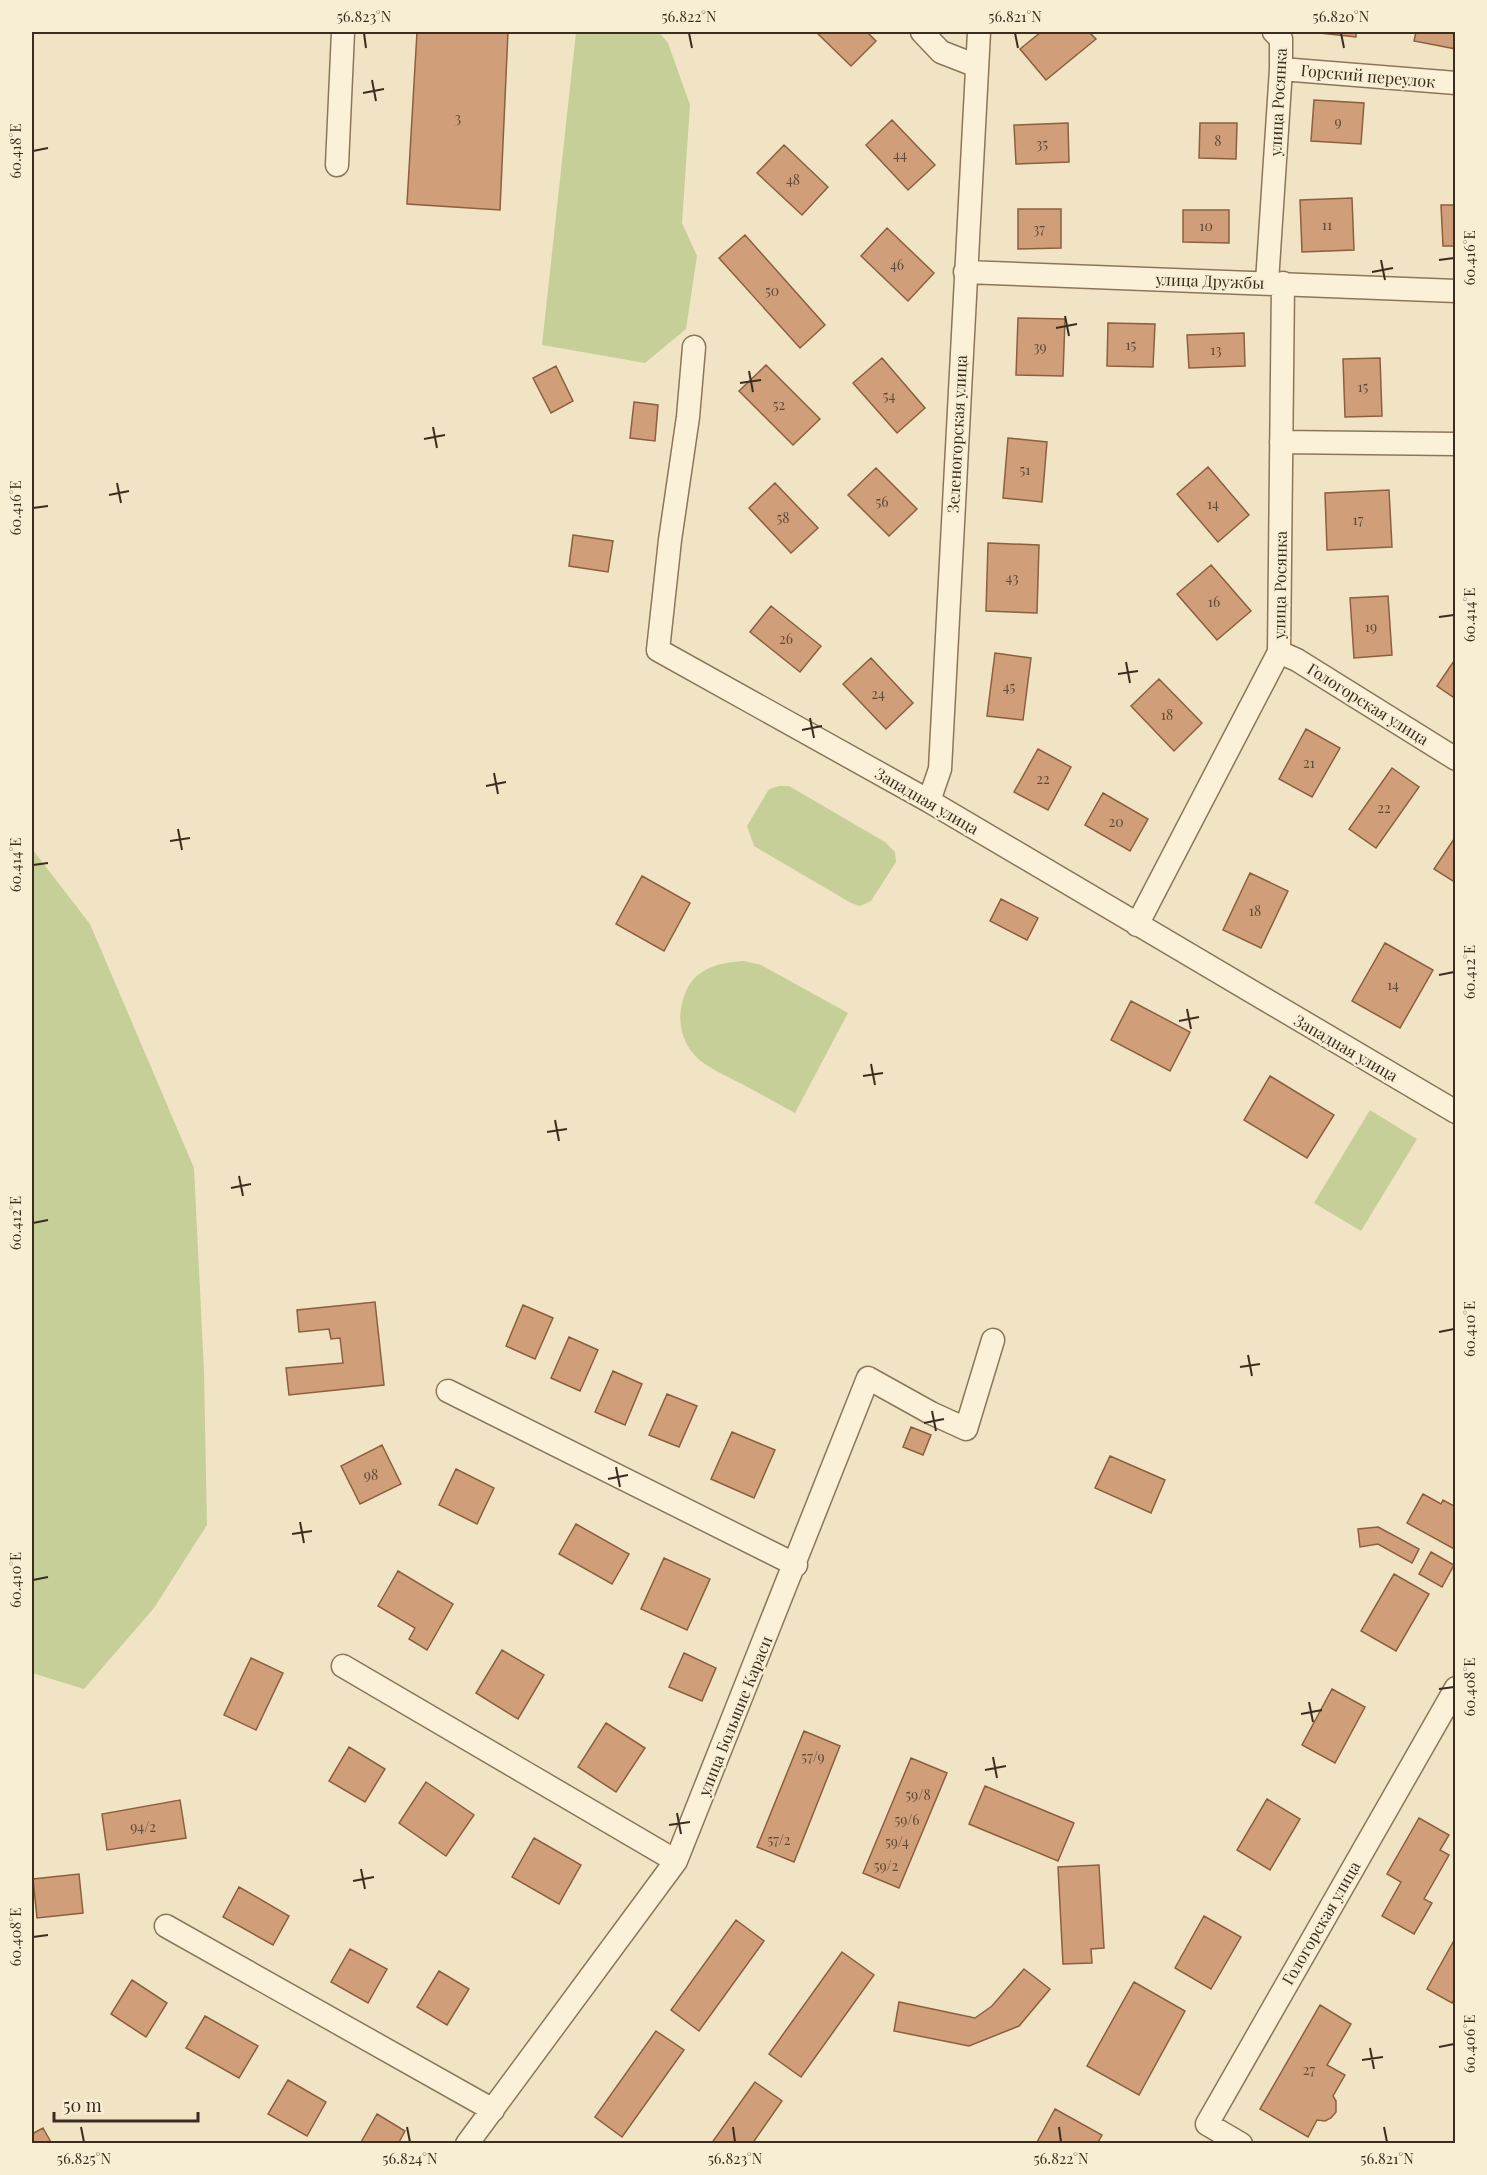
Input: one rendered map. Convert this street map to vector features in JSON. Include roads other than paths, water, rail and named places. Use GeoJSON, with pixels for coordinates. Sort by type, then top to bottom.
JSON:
{"type":"FeatureCollection","features":[{"type":"Feature","properties":{"kind":"street"},"geometry":{"type":"LineString","coordinates":[[337,165],[343,32]]}},
{"type":"Feature","properties":{"kind":"street"},"geometry":{"type":"LineString","coordinates":[[921,32],[941,52],[977,66]]}},
{"type":"Feature","properties":{"kind":"street","name":"Зеленогорская улица"},"geometry":{"type":"LineString","coordinates":[[929,801],[940,769],[979,32]]}},
{"type":"Feature","properties":{"kind":"street","name":"улица Росянка"},"geometry":{"type":"LineString","coordinates":[[1137,925],[1280,652],[1281,442],[1275,283],[1281,39],[1274,32]]}},
{"type":"Feature","properties":{"kind":"street","name":"Горский переулок"},"geometry":{"type":"LineString","coordinates":[[1281,69],[1455,83]]}},
{"type":"Feature","properties":{"kind":"street","name":"улица Дружбы"},"geometry":{"type":"LineString","coordinates":[[965,272],[1455,291]]}},
{"type":"Feature","properties":{"kind":"street","name":"Западная улица"},"geometry":{"type":"LineString","coordinates":[[694,347],[688,417],[670,540],[658,650],[929,801],[1455,1112]]}},
{"type":"Feature","properties":{"kind":"street"},"geometry":{"type":"LineString","coordinates":[[1281,442],[1455,444]]}},
{"type":"Feature","properties":{"kind":"street","name":"Гологорская улица"},"geometry":{"type":"LineString","coordinates":[[1280,652],[1297,660],[1455,759]]}},
{"type":"Feature","properties":{"kind":"street","name":"улица Большие Караси"},"geometry":{"type":"LineString","coordinates":[[467,2144],[676,1861],[796,1565],[868,1378],[931,1413],[966,1429],[993,1340]]}},
{"type":"Feature","properties":{"kind":"street"},"geometry":{"type":"LineString","coordinates":[[448,1390],[796,1565]]}},
{"type":"Feature","properties":{"kind":"street"},"geometry":{"type":"LineString","coordinates":[[343,1666],[676,1861]]}},
{"type":"Feature","properties":{"kind":"street","name":"Гологорская улица"},"geometry":{"type":"LineString","coordinates":[[1241,2144],[1207,2124],[1455,1688]]}},
{"type":"Feature","properties":{"kind":"street"},"geometry":{"type":"LineString","coordinates":[[166,1926],[492,2110]]}}]}
